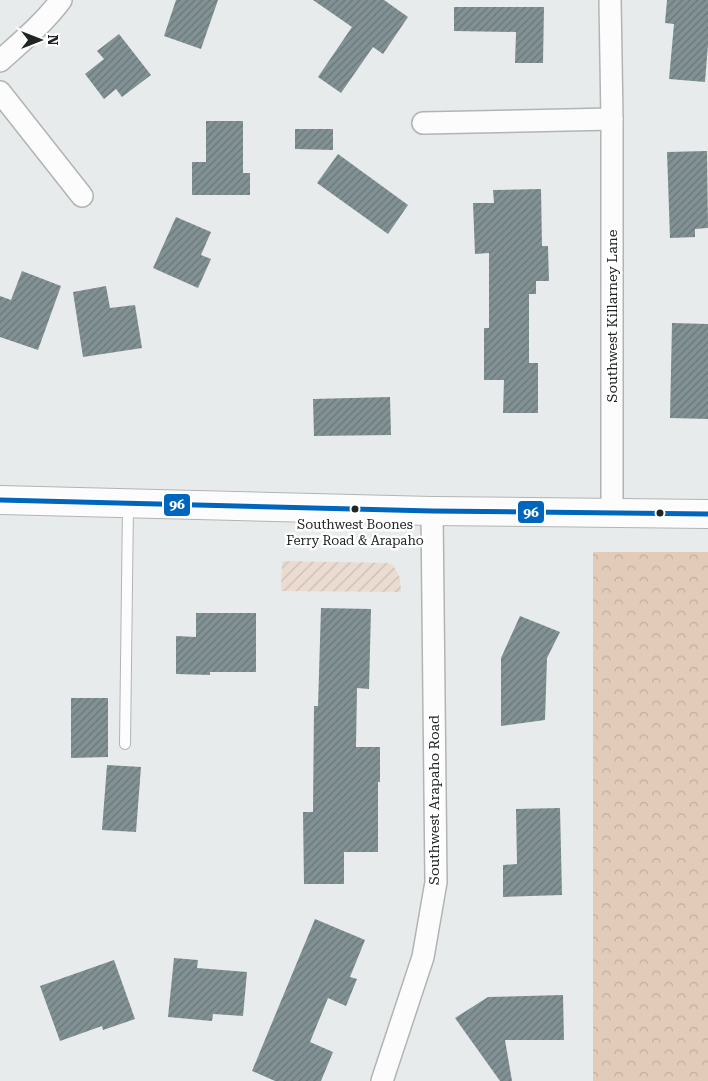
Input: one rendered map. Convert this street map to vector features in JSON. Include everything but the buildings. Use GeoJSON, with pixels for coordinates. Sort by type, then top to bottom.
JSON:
{"type":"FeatureCollection","features":[{"type":"Feature","properties":{"kind":"main road"},"geometry":{"type":"LineString","coordinates":[[0,500],[432,511],[708,514]]}},
{"type":"Feature","properties":{"kind":"street"},"geometry":{"type":"LineString","coordinates":[[0,61],[24,40],[61,0]]}},
{"type":"Feature","properties":{"kind":"street","name":"Southwest Killarney Lane"},"geometry":{"type":"LineString","coordinates":[[610,0],[612,120],[612,513]]}},
{"type":"Feature","properties":{"kind":"street"},"geometry":{"type":"LineString","coordinates":[[0,92],[82,196]]}},
{"type":"Feature","properties":{"kind":"street"},"geometry":{"type":"LineString","coordinates":[[423,123],[612,120]]}},
{"type":"Feature","properties":{"kind":"street","name":"Southwest Arapaho Road"},"geometry":{"type":"LineString","coordinates":[[382,1081],[423,957],[436,882],[432,511]]}},
{"type":"Feature","properties":{"kind":"lane"},"geometry":{"type":"LineString","coordinates":[[126,744],[128,504]]}},
{"type":"Feature","properties":{"kind":"green space"},"geometry":{"type":"Polygon","coordinates":[[[593,552],[708,552],[708,1081],[593,1081],[593,552]]]}},
{"type":"Feature","properties":{"kind":"shaded area"},"geometry":{"type":"Polygon","coordinates":[[[282,561],[387,563],[393,565],[400,578],[401,592],[281,591],[282,561]]]}},
{"type":"Feature","properties":{"kind":"transit line","name":"96"},"geometry":{"type":"LineString","coordinates":[[0,500],[432,511],[708,514]]}},
{"type":"Feature","properties":{"kind":"place","name":"Southwest Boones Ferry Road & Arapaho"},"geometry":{"type":"Point","coordinates":[355,509]}}]}
